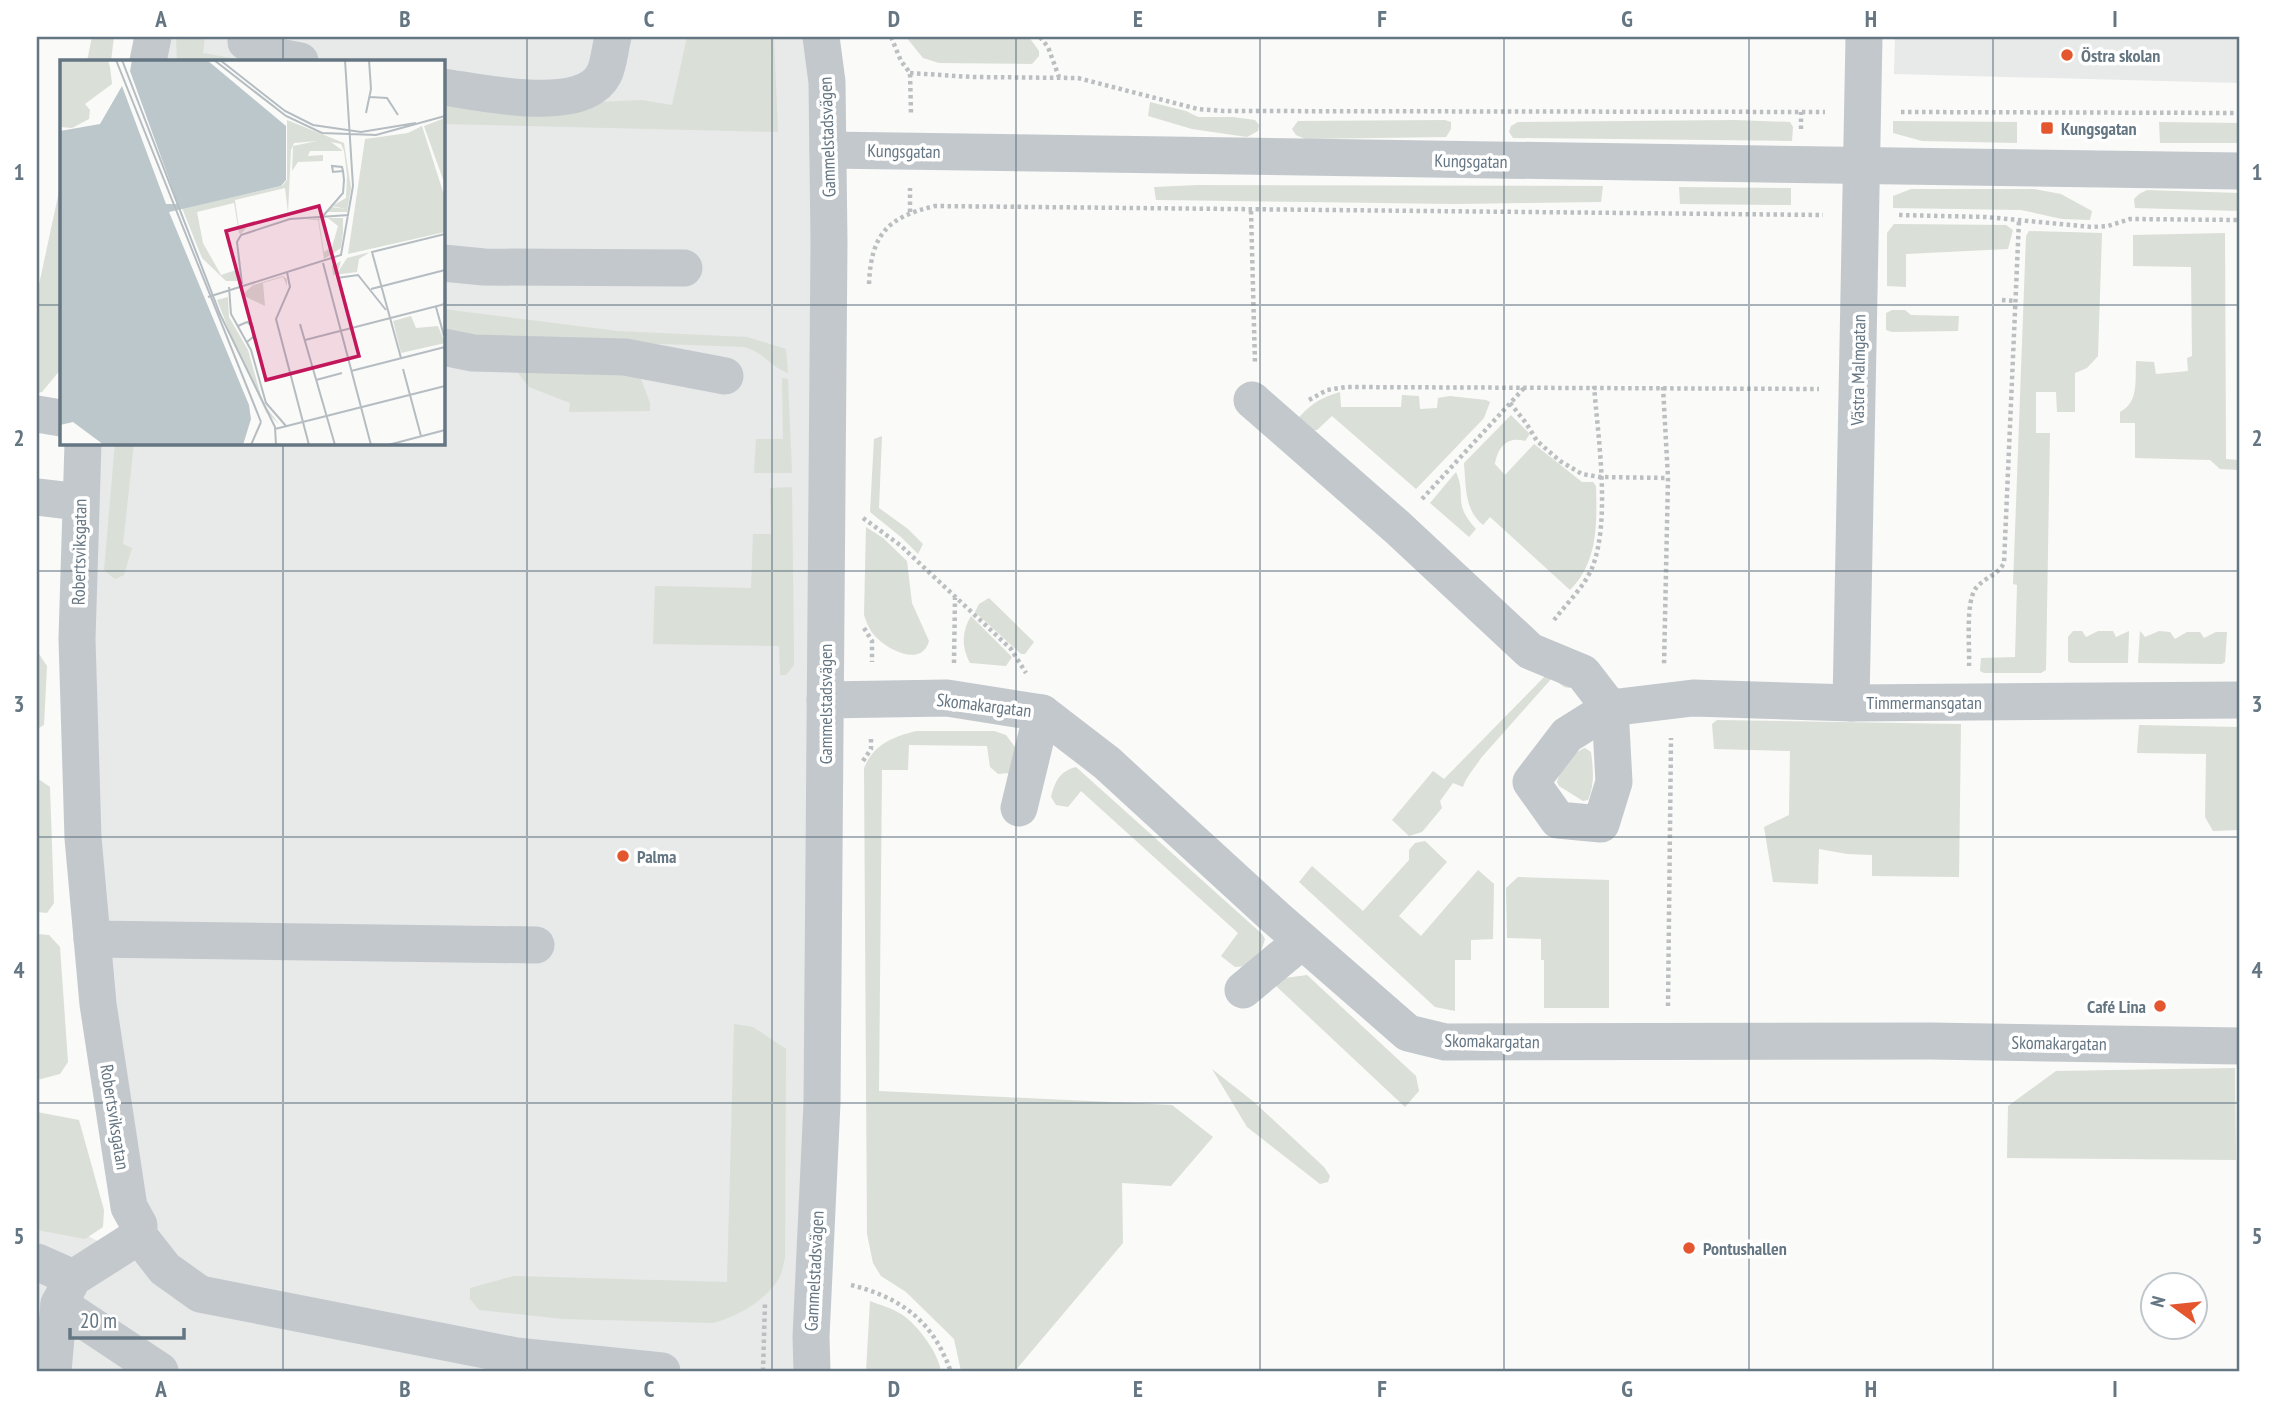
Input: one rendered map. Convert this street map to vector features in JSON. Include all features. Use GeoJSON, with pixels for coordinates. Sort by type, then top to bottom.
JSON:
{"type":"FeatureCollection","features":[{"type":"Feature","properties":{"kind":"street"},"geometry":{"type":"LineString","coordinates":[[148,60],[153,37]]}},
{"type":"Feature","properties":{"kind":"street"},"geometry":{"type":"LineString","coordinates":[[246,37],[246,42],[263,54],[295,60]]}},
{"type":"Feature","properties":{"kind":"street"},"geometry":{"type":"LineString","coordinates":[[444,87],[538,100],[586,92],[604,75],[613,37]]}},
{"type":"Feature","properties":{"kind":"street","name":"Gammelstadsvägen"},"geometry":{"type":"LineString","coordinates":[[812,1371],[811,1337],[822,1102],[830,242],[827,82],[821,37]]}},
{"type":"Feature","properties":{"kind":"street","name":"Västra Malmgatan"},"geometry":{"type":"LineString","coordinates":[[1851,703],[1864,37]]}},
{"type":"Feature","properties":{"kind":"street","name":"Kungsgatan"},"geometry":{"type":"LineString","coordinates":[[828,150],[2239,171]]}},
{"type":"Feature","properties":{"kind":"street"},"geometry":{"type":"LineString","coordinates":[[444,263],[484,267],[684,268]]}},
{"type":"Feature","properties":{"kind":"street"},"geometry":{"type":"LineString","coordinates":[[444,347],[473,352],[625,357],[725,376]]}},
{"type":"Feature","properties":{"kind":"street"},"geometry":{"type":"LineString","coordinates":[[1252,400],[1397,527],[1530,651]]}},
{"type":"Feature","properties":{"kind":"street"},"geometry":{"type":"LineString","coordinates":[[37,414],[60,418]]}},
{"type":"Feature","properties":{"kind":"street","name":"Robertsviksgatan"},"geometry":{"type":"LineString","coordinates":[[82,444],[77,639],[82,825],[98,1004],[129,1207],[139,1225],[139,1236],[165,1269],[200,1294],[570,1368],[662,1371]]}},
{"type":"Feature","properties":{"kind":"street"},"geometry":{"type":"LineString","coordinates":[[37,497],[80,502]]}},
{"type":"Feature","properties":{"kind":"street","name":"Timmermansgatan"},"geometry":{"type":"LineString","coordinates":[[1530,651],[1583,673],[1610,708],[1693,698],[1851,703],[2239,700]]}},
{"type":"Feature","properties":{"kind":"street","name":"Skomakargatan"},"geometry":{"type":"LineString","coordinates":[[825,700],[947,698],[1042,713],[1107,763],[1302,941],[1408,1033],[1445,1042],[1930,1041],[2239,1046]]}},
{"type":"Feature","properties":{"kind":"street"},"geometry":{"type":"LineString","coordinates":[[1019,808],[1042,713]]}},
{"type":"Feature","properties":{"kind":"street"},"geometry":{"type":"LineString","coordinates":[[92,939],[536,945]]}},
{"type":"Feature","properties":{"kind":"street"},"geometry":{"type":"LineString","coordinates":[[1243,989],[1302,941]]}},
{"type":"Feature","properties":{"kind":"street"},"geometry":{"type":"LineString","coordinates":[[53,1371],[66,1291],[139,1236]]}},
{"type":"Feature","properties":{"kind":"street"},"geometry":{"type":"LineString","coordinates":[[37,1262],[66,1291],[160,1371]]}},
{"type":"Feature","properties":{"kind":"path"},"geometry":{"type":"LineString","coordinates":[[1041,37],[1048,47],[1059,77]]}},
{"type":"Feature","properties":{"kind":"path"},"geometry":{"type":"LineString","coordinates":[[911,73],[972,77],[1078,78],[1198,109],[1223,111],[2239,113]]}},
{"type":"Feature","properties":{"kind":"path"},"geometry":{"type":"LineString","coordinates":[[910,212],[935,206],[1010,206],[1251,211],[1986,216],[2092,227],[2108,226],[2130,219],[2239,220]]}},
{"type":"Feature","properties":{"kind":"path"},"geometry":{"type":"LineString","coordinates":[[1251,211],[1255,366],[1252,400]]}},
{"type":"Feature","properties":{"kind":"path"},"geometry":{"type":"LineString","coordinates":[[1969,675],[1970,605],[1973,591],[1984,580],[1999,572],[2004,563],[2019,220]]}},
{"type":"Feature","properties":{"kind":"path"},"geometry":{"type":"LineString","coordinates":[[2002,300],[2016,301]]}},
{"type":"Feature","properties":{"kind":"path"},"geometry":{"type":"LineString","coordinates":[[1397,527],[1525,386]]}},
{"type":"Feature","properties":{"kind":"path"},"geometry":{"type":"LineString","coordinates":[[1530,651],[1581,586],[1592,567],[1600,531],[1600,477],[1594,386]]}},
{"type":"Feature","properties":{"kind":"path"},"geometry":{"type":"LineString","coordinates":[[1286,429],[1310,399],[1327,390],[1346,387],[1831,389]]}},
{"type":"Feature","properties":{"kind":"path"},"geometry":{"type":"LineString","coordinates":[[1662,387],[1668,478],[1664,670]]}},
{"type":"Feature","properties":{"kind":"path"},"geometry":{"type":"LineString","coordinates":[[1510,403],[1537,441],[1560,461],[1582,474],[1600,477],[1668,478]]}},
{"type":"Feature","properties":{"kind":"path"},"geometry":{"type":"LineString","coordinates":[[860,515],[900,545],[1011,649],[1027,674]]}},
{"type":"Feature","properties":{"kind":"path"},"geometry":{"type":"LineString","coordinates":[[954,667],[955,597]]}},
{"type":"Feature","properties":{"kind":"path"},"geometry":{"type":"LineString","coordinates":[[1668,1016],[1671,737]]}},
{"type":"Feature","properties":{"kind":"path"},"geometry":{"type":"LineString","coordinates":[[847,1283],[878,1292],[908,1308],[933,1333],[950,1371]]}},
{"type":"Feature","properties":{"kind":"path"},"geometry":{"type":"LineString","coordinates":[[762,1371],[765,1302]]}},
{"type":"Feature","properties":{"kind":"shaded area"},"geometry":{"type":"Polygon","coordinates":[[[92,37],[114,37],[111,60],[87,60],[92,37]]]}},
{"type":"Feature","properties":{"kind":"shaded area"},"geometry":{"type":"Polygon","coordinates":[[[160,37],[822,37],[810,1371],[37,1371],[37,1224],[79,1231],[168,1279],[106,1078],[83,444],[444,444],[444,60],[156,60],[160,37]]]}},
{"type":"Feature","properties":{"kind":"shaded area"},"geometry":{"type":"Polygon","coordinates":[[[176,37],[205,37],[203,53],[242,60],[177,60],[176,37]]]}},
{"type":"Feature","properties":{"kind":"shaded area"},"geometry":{"type":"Polygon","coordinates":[[[687,37],[774,37],[778,132],[444,124],[444,95],[535,105],[641,100],[672,105],[687,37]]]}},
{"type":"Feature","properties":{"kind":"shaded area"},"geometry":{"type":"Polygon","coordinates":[[[906,37],[1029,37],[1039,51],[1039,56],[1032,64],[939,63],[923,58],[906,37]]]}},
{"type":"Feature","properties":{"kind":"shaded area","name":"Östra skolan"},"geometry":{"type":"Polygon","coordinates":[[[1895,37],[2239,37],[2239,83],[1894,74],[1895,37]]]}},
{"type":"Feature","properties":{"kind":"shaded area"},"geometry":{"type":"Polygon","coordinates":[[[1150,102],[1186,111],[1198,117],[1255,120],[1259,125],[1258,131],[1247,137],[1192,129],[1148,116],[1150,102]]]}},
{"type":"Feature","properties":{"kind":"shaded area"},"geometry":{"type":"Polygon","coordinates":[[[1298,121],[1451,122],[1451,129],[1446,137],[1305,139],[1296,135],[1292,129],[1298,121]]]}},
{"type":"Feature","properties":{"kind":"shaded area"},"geometry":{"type":"Polygon","coordinates":[[[1893,121],[2017,122],[2017,143],[1922,141],[1893,133],[1893,121]]]}},
{"type":"Feature","properties":{"kind":"shaded area"},"geometry":{"type":"Polygon","coordinates":[[[1518,122],[1790,122],[1793,127],[1792,141],[1513,138],[1509,132],[1511,126],[1518,122]]]}},
{"type":"Feature","properties":{"kind":"shaded area"},"geometry":{"type":"Polygon","coordinates":[[[2159,122],[2239,123],[2239,143],[2160,143],[2159,122]]]}},
{"type":"Feature","properties":{"kind":"shaded area"},"geometry":{"type":"Polygon","coordinates":[[[1603,186],[1601,202],[1455,204],[1156,200],[1154,187],[1603,186]]]}},
{"type":"Feature","properties":{"kind":"shaded area"},"geometry":{"type":"Polygon","coordinates":[[[60,187],[60,370],[42,392],[37,393],[37,294],[60,187]]]}},
{"type":"Feature","properties":{"kind":"shaded area"},"geometry":{"type":"Polygon","coordinates":[[[1679,187],[1791,188],[1791,205],[1680,204],[1679,187]]]}},
{"type":"Feature","properties":{"kind":"shaded area"},"geometry":{"type":"Polygon","coordinates":[[[1911,189],[2034,189],[2061,194],[2092,211],[2090,220],[2062,219],[2021,210],[1893,208],[1893,196],[1911,189]]]}},
{"type":"Feature","properties":{"kind":"shaded area"},"geometry":{"type":"Polygon","coordinates":[[[2147,190],[2239,193],[2239,211],[2135,208],[2134,199],[2147,190]]]}},
{"type":"Feature","properties":{"kind":"shaded area"},"geometry":{"type":"Polygon","coordinates":[[[1894,224],[2006,225],[2013,230],[2008,249],[1906,254],[1906,287],[1887,286],[1887,233],[1894,224]]]}},
{"type":"Feature","properties":{"kind":"shaded area"},"geometry":{"type":"Polygon","coordinates":[[[2029,231],[2102,233],[2098,356],[2087,368],[2075,373],[2075,412],[2057,412],[2056,392],[2036,392],[2036,433],[2050,433],[2046,670],[2041,673],[1984,673],[1980,671],[1981,658],[2015,657],[2017,585],[2013,584],[2026,236],[2029,231]]]}},
{"type":"Feature","properties":{"kind":"shaded area"},"geometry":{"type":"Polygon","coordinates":[[[2225,233],[2226,459],[2239,460],[2239,470],[2220,469],[2210,460],[2135,458],[2135,423],[2120,423],[2120,412],[2133,397],[2136,361],[2154,362],[2156,374],[2188,371],[2187,358],[2192,356],[2191,267],[2133,266],[2133,235],[2225,233]]]}},
{"type":"Feature","properties":{"kind":"shaded area"},"geometry":{"type":"Polygon","coordinates":[[[444,309],[617,331],[747,337],[786,349],[788,373],[757,352],[744,347],[444,336],[444,309]]]}},
{"type":"Feature","properties":{"kind":"shaded area"},"geometry":{"type":"Polygon","coordinates":[[[1905,310],[1911,315],[1959,316],[1958,331],[1892,332],[1886,330],[1886,313],[1905,310]]]}},
{"type":"Feature","properties":{"kind":"shaded area"},"geometry":{"type":"Polygon","coordinates":[[[515,369],[639,374],[650,403],[650,411],[569,412],[570,403],[529,387],[515,369]]]}},
{"type":"Feature","properties":{"kind":"shaded area"},"geometry":{"type":"Polygon","coordinates":[[[782,378],[788,379],[792,473],[754,473],[756,439],[783,439],[782,378]]]}},
{"type":"Feature","properties":{"kind":"shaded area"},"geometry":{"type":"Polygon","coordinates":[[[1340,392],[1341,407],[1401,407],[1402,395],[1419,396],[1420,409],[1437,408],[1438,398],[1450,396],[1490,402],[1484,418],[1416,489],[1332,416],[1317,430],[1310,431],[1296,421],[1315,403],[1340,392]]]}},
{"type":"Feature","properties":{"kind":"shaded area"},"geometry":{"type":"Polygon","coordinates":[[[1511,415],[1530,434],[1525,441],[1513,440],[1501,448],[1495,464],[1505,475],[1534,444],[1582,482],[1593,482],[1596,486],[1596,528],[1591,555],[1570,590],[1490,517],[1483,525],[1469,505],[1464,463],[1511,415]]]}},
{"type":"Feature","properties":{"kind":"shaded area"},"geometry":{"type":"Polygon","coordinates":[[[882,436],[879,508],[908,529],[923,544],[918,554],[870,512],[874,439],[882,436]]]}},
{"type":"Feature","properties":{"kind":"shaded area"},"geometry":{"type":"Polygon","coordinates":[[[115,444],[134,444],[123,544],[132,548],[124,575],[115,579],[104,570],[115,444]]]}},
{"type":"Feature","properties":{"kind":"shaded area"},"geometry":{"type":"Polygon","coordinates":[[[1456,472],[1464,513],[1476,529],[1469,537],[1430,503],[1456,472]]]}},
{"type":"Feature","properties":{"kind":"shaded area"},"geometry":{"type":"Polygon","coordinates":[[[792,487],[794,665],[786,675],[780,675],[779,646],[653,644],[655,586],[751,588],[753,534],[771,534],[770,488],[792,487]]]}},
{"type":"Feature","properties":{"kind":"shaded area"},"geometry":{"type":"Polygon","coordinates":[[[866,527],[883,538],[907,561],[912,603],[929,641],[920,653],[913,655],[898,652],[875,636],[868,625],[864,615],[866,527]]]}},
{"type":"Feature","properties":{"kind":"shaded area"},"geometry":{"type":"Polygon","coordinates":[[[989,598],[1034,642],[1025,654],[1021,654],[975,612],[979,604],[989,598]]]}},
{"type":"Feature","properties":{"kind":"shaded area"},"geometry":{"type":"Polygon","coordinates":[[[971,616],[1012,657],[1006,666],[970,663],[964,639],[971,616]]]}},
{"type":"Feature","properties":{"kind":"shaded area"},"geometry":{"type":"Polygon","coordinates":[[[2073,631],[2082,631],[2086,637],[2098,631],[2113,631],[2116,637],[2129,631],[2128,663],[2071,663],[2068,661],[2068,637],[2073,631]]]}},
{"type":"Feature","properties":{"kind":"shaded area"},"geometry":{"type":"Polygon","coordinates":[[[2140,631],[2145,637],[2159,631],[2170,632],[2175,639],[2187,632],[2200,632],[2204,638],[2216,632],[2227,632],[2225,662],[2138,663],[2140,631]]]}},
{"type":"Feature","properties":{"kind":"shaded area"},"geometry":{"type":"Polygon","coordinates":[[[37,651],[47,666],[44,725],[37,729],[37,651]]]}},
{"type":"Feature","properties":{"kind":"shaded area"},"geometry":{"type":"Polygon","coordinates":[[[1548,673],[1572,682],[1569,688],[1552,678],[1481,758],[1463,787],[1453,783],[1440,801],[1442,808],[1422,832],[1409,836],[1392,820],[1433,771],[1444,779],[1548,673]]]}},
{"type":"Feature","properties":{"kind":"shaded area"},"geometry":{"type":"Polygon","coordinates":[[[1717,720],[1961,724],[1959,877],[1872,876],[1872,855],[1819,849],[1818,884],[1773,882],[1764,827],[1789,815],[1790,751],[1714,749],[1712,724],[1717,720]]]}},
{"type":"Feature","properties":{"kind":"shaded area"},"geometry":{"type":"Polygon","coordinates":[[[2139,725],[2239,727],[2239,830],[2213,831],[2205,817],[2206,754],[2137,753],[2139,725]]]}},
{"type":"Feature","properties":{"kind":"shaded area"},"geometry":{"type":"Polygon","coordinates":[[[916,731],[994,731],[1006,735],[1018,751],[1010,773],[998,774],[990,767],[987,746],[909,745],[908,770],[882,770],[879,1091],[1172,1105],[1213,1137],[1171,1186],[1122,1183],[1123,1243],[1015,1371],[961,1371],[954,1339],[906,1292],[881,1276],[873,1263],[867,1234],[864,768],[879,747],[916,731]]]}},
{"type":"Feature","properties":{"kind":"shaded area"},"geometry":{"type":"Polygon","coordinates":[[[1585,748],[1591,752],[1593,776],[1588,800],[1583,801],[1557,782],[1568,762],[1585,748]]]}},
{"type":"Feature","properties":{"kind":"shaded area"},"geometry":{"type":"Polygon","coordinates":[[[1076,767],[1262,934],[1265,939],[1260,955],[1247,966],[1235,967],[1221,956],[1238,933],[1081,791],[1068,807],[1056,805],[1051,797],[1056,782],[1066,771],[1076,767]]]}},
{"type":"Feature","properties":{"kind":"shaded area"},"geometry":{"type":"Polygon","coordinates":[[[37,778],[50,787],[54,903],[47,913],[37,912],[37,778]]]}},
{"type":"Feature","properties":{"kind":"shaded area"},"geometry":{"type":"Polygon","coordinates":[[[1425,841],[1447,862],[1399,916],[1421,936],[1478,870],[1494,884],[1493,939],[1471,940],[1471,960],[1455,960],[1455,1011],[1435,1007],[1299,882],[1312,866],[1363,911],[1409,860],[1409,850],[1415,843],[1425,841]]]}},
{"type":"Feature","properties":{"kind":"shaded area"},"geometry":{"type":"Polygon","coordinates":[[[1518,877],[1609,880],[1609,1008],[1544,1008],[1541,939],[1507,938],[1506,888],[1518,877]]]}},
{"type":"Feature","properties":{"kind":"shaded area"},"geometry":{"type":"Polygon","coordinates":[[[37,934],[49,935],[60,947],[68,1062],[60,1074],[37,1080],[37,934]]]}},
{"type":"Feature","properties":{"kind":"shaded area"},"geometry":{"type":"Polygon","coordinates":[[[1307,975],[1416,1076],[1419,1091],[1405,1107],[1276,986],[1285,978],[1307,975]]]}},
{"type":"Feature","properties":{"kind":"shaded area"},"geometry":{"type":"Polygon","coordinates":[[[734,1024],[753,1027],[786,1049],[785,1258],[779,1278],[772,1288],[749,1307],[713,1323],[563,1319],[479,1310],[470,1299],[470,1288],[514,1276],[727,1282],[734,1024]]]}},
{"type":"Feature","properties":{"kind":"shaded area"},"geometry":{"type":"Polygon","coordinates":[[[2235,1068],[2236,1160],[2007,1158],[2008,1106],[2056,1071],[2235,1068]]]}},
{"type":"Feature","properties":{"kind":"shaded area"},"geometry":{"type":"Polygon","coordinates":[[[1212,1069],[1254,1102],[1324,1167],[1330,1176],[1328,1182],[1320,1184],[1247,1127],[1212,1069]]]}},
{"type":"Feature","properties":{"kind":"shaded area"},"geometry":{"type":"Polygon","coordinates":[[[37,1112],[79,1120],[104,1210],[103,1227],[85,1239],[37,1230],[37,1112]]]}},
{"type":"Feature","properties":{"kind":"shaded area"},"geometry":{"type":"Polygon","coordinates":[[[870,1301],[897,1312],[914,1324],[931,1347],[941,1371],[866,1371],[870,1301]]]}},
{"type":"Feature","properties":{"kind":"place","name":"Östra skolan"},"geometry":{"type":"Point","coordinates":[2067,55]}},
{"type":"Feature","properties":{"kind":"place","name":"Kungsgatan"},"geometry":{"type":"Point","coordinates":[2047,128]}},
{"type":"Feature","properties":{"kind":"place","name":"Palma"},"geometry":{"type":"Point","coordinates":[623,856]}},
{"type":"Feature","properties":{"kind":"place","name":"Café Lina"},"geometry":{"type":"Point","coordinates":[2160,1006]}},
{"type":"Feature","properties":{"kind":"place","name":"Pontushallen"},"geometry":{"type":"Point","coordinates":[1689,1248]}}]}
